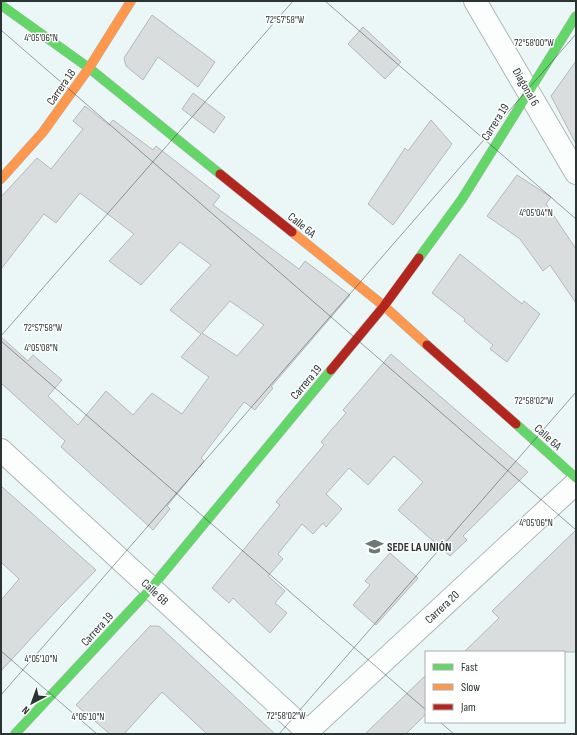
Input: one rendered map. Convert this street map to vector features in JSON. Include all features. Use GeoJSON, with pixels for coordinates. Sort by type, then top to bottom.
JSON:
{"type":"FeatureCollection","features":[{"type":"Feature","properties":{"kind":"street","name":"Carrera 18"},"geometry":{"type":"LineString","coordinates":[[1,179],[43,132],[89,68],[131,1]]}},
{"type":"Feature","properties":{"kind":"street","name":"Diagonal 6"},"geometry":{"type":"LineString","coordinates":[[475,1],[576,173]]}},
{"type":"Feature","properties":{"kind":"street","name":"Calle 6A"},"geometry":{"type":"LineString","coordinates":[[1,5],[89,68],[384,306],[576,478]]}},
{"type":"Feature","properties":{"kind":"street","name":"Carrera 19"},"geometry":{"type":"LineString","coordinates":[[15,734],[151,588],[384,306],[462,199],[576,16]]}},
{"type":"Feature","properties":{"kind":"street","name":"Calle 6B"},"geometry":{"type":"LineString","coordinates":[[1,450],[308,733]]}},
{"type":"Feature","properties":{"kind":"street","name":"Carrera 20"},"geometry":{"type":"LineString","coordinates":[[308,733],[576,482]]}},
{"type":"Feature","properties":{"kind":"building"},"geometry":{"type":"Polygon","coordinates":[[[152,15],[215,62],[198,87],[158,57],[143,80],[126,66],[124,58],[152,15]]]}},
{"type":"Feature","properties":{"kind":"building"},"geometry":{"type":"Polygon","coordinates":[[[363,27],[401,62],[385,79],[348,44],[363,27]]]}},
{"type":"Feature","properties":{"kind":"building"},"geometry":{"type":"Polygon","coordinates":[[[576,61],[576,144],[551,96],[576,61]]]}},
{"type":"Feature","properties":{"kind":"building"},"geometry":{"type":"Polygon","coordinates":[[[193,93],[225,117],[214,133],[182,109],[193,93]]]}},
{"type":"Feature","properties":{"kind":"building"},"geometry":{"type":"Polygon","coordinates":[[[85,106],[109,125],[113,120],[153,150],[156,146],[220,196],[213,205],[299,269],[305,261],[350,295],[271,387],[273,388],[255,410],[244,402],[201,458],[204,461],[167,506],[170,509],[153,530],[61,447],[65,441],[1,383],[1,337],[28,361],[33,355],[62,380],[48,396],[78,425],[106,391],[133,415],[152,393],[182,414],[209,377],[181,357],[201,334],[170,310],[211,265],[180,242],[141,285],[109,261],[134,234],[80,193],[56,223],[44,214],[1,269],[1,197],[37,158],[51,169],[83,129],[73,121],[85,106]],[[230,301],[202,333],[237,356],[264,325],[230,301]]]}},
{"type":"Feature","properties":{"kind":"building"},"geometry":{"type":"Polygon","coordinates":[[[431,120],[452,144],[393,225],[368,204],[405,148],[408,151],[431,120]]]}},
{"type":"Feature","properties":{"kind":"building"},"geometry":{"type":"Polygon","coordinates":[[[517,175],[551,197],[546,204],[576,249],[576,303],[550,265],[543,271],[520,239],[487,216],[517,175]]]}},
{"type":"Feature","properties":{"kind":"building"},"geometry":{"type":"Polygon","coordinates":[[[460,254],[522,304],[524,301],[540,314],[507,362],[490,349],[493,345],[464,321],[465,319],[432,293],[460,254]]]}},
{"type":"Feature","properties":{"kind":"building"},"geometry":{"type":"Polygon","coordinates":[[[391,354],[528,472],[463,536],[467,540],[450,556],[398,510],[423,482],[394,456],[368,485],[349,468],[326,494],[342,509],[326,527],[323,523],[313,534],[302,524],[278,554],[283,559],[268,576],[285,591],[275,603],[287,613],[270,633],[233,598],[229,603],[212,588],[280,505],[276,502],[324,445],[321,442],[346,413],[343,410],[391,354]]]}},
{"type":"Feature","properties":{"kind":"building"},"geometry":{"type":"Polygon","coordinates":[[[1,486],[96,570],[1,671],[1,600],[19,579],[1,562],[1,486]]]}},
{"type":"Feature","properties":{"kind":"building"},"geometry":{"type":"Polygon","coordinates":[[[576,530],[576,652],[465,651],[499,618],[492,611],[576,530]]]}},
{"type":"Feature","properties":{"kind":"building"},"geometry":{"type":"Polygon","coordinates":[[[390,553],[418,578],[376,625],[353,605],[370,585],[365,581],[390,553]]]}},
{"type":"Feature","properties":{"kind":"building"},"geometry":{"type":"Polygon","coordinates":[[[150,626],[159,626],[275,734],[207,734],[162,692],[124,734],[110,734],[76,705],[150,626]]]}},
{"type":"Feature","properties":{"kind":"building"},"geometry":{"type":"Polygon","coordinates":[[[425,676],[425,715],[406,734],[365,734],[425,676]]]}},
{"type":"Feature","properties":{"kind":"traffic: fast"},"geometry":{"type":"LineString","coordinates":[[1,5],[89,68],[220,174]]}},
{"type":"Feature","properties":{"kind":"traffic: fast"},"geometry":{"type":"LineString","coordinates":[[419,258],[462,199],[576,16]]}},
{"type":"Feature","properties":{"kind":"traffic: fast"},"geometry":{"type":"LineString","coordinates":[[15,734],[151,588],[331,370]]}},
{"type":"Feature","properties":{"kind":"traffic: fast"},"geometry":{"type":"LineString","coordinates":[[516,424],[576,478]]}},
{"type":"Feature","properties":{"kind":"traffic: slow"},"geometry":{"type":"LineString","coordinates":[[1,179],[43,132],[89,68],[131,1]]}},
{"type":"Feature","properties":{"kind":"traffic: slow"},"geometry":{"type":"LineString","coordinates":[[292,232],[384,306],[427,345]]}},
{"type":"Feature","properties":{"kind":"traffic: jam"},"geometry":{"type":"LineString","coordinates":[[220,174],[292,232]]}},
{"type":"Feature","properties":{"kind":"traffic: jam"},"geometry":{"type":"LineString","coordinates":[[331,370],[384,306],[419,258]]}},
{"type":"Feature","properties":{"kind":"traffic: jam"},"geometry":{"type":"LineString","coordinates":[[427,345],[516,424]]}},
{"type":"Feature","properties":{"kind":"place","name":"SEDE LA UNIÓN"},"geometry":{"type":"Point","coordinates":[374,547]}}]}
